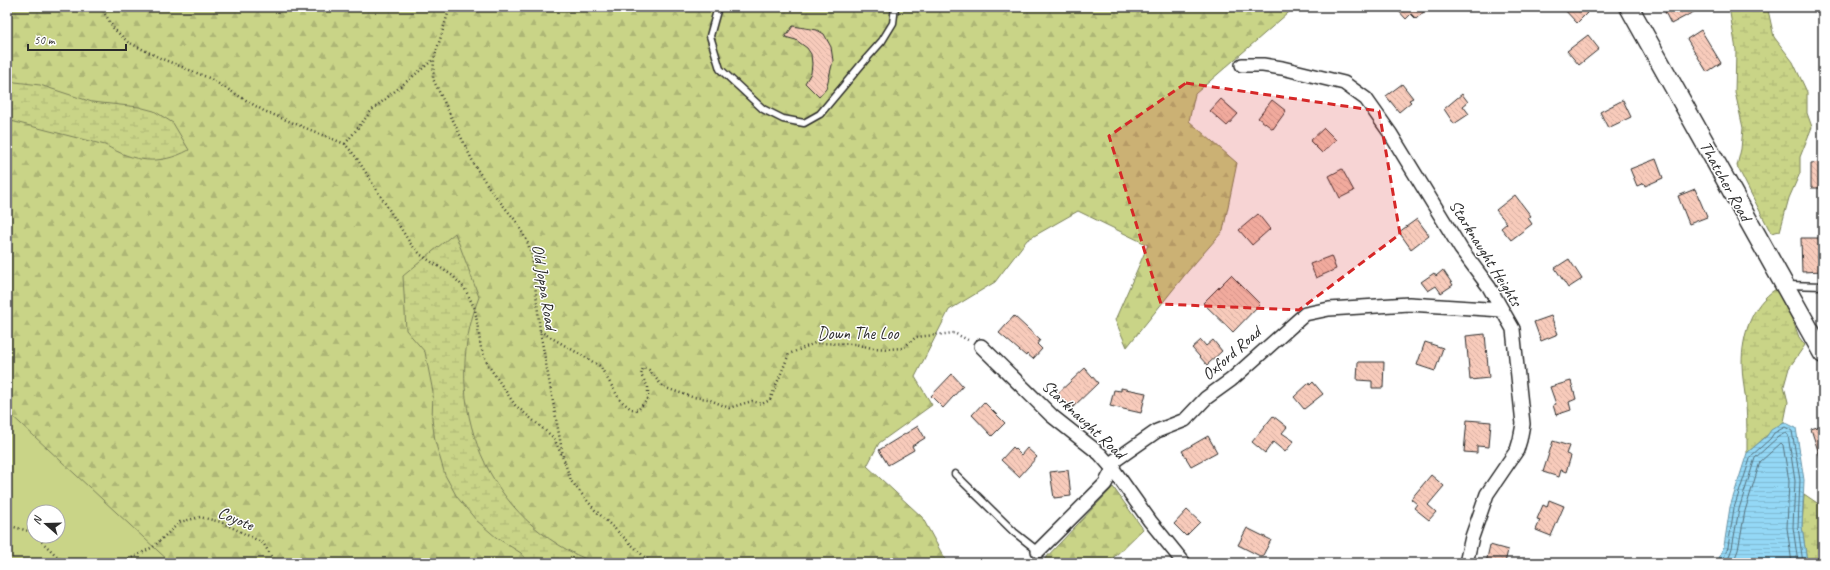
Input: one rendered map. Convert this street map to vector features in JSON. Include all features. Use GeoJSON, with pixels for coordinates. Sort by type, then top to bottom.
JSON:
{"type":"FeatureCollection","features":[{"type":"Feature","properties":{"kind":"main road","name":"Thatcher Road"},"geometry":{"type":"LineString","coordinates":[[1629,7],[1823,354]]}},
{"type":"Feature","properties":{"kind":"street","name":"Starknaught Heights"},"geometry":{"type":"LineString","coordinates":[[1242,65],[1263,65],[1282,68],[1344,83],[1366,99],[1390,133],[1461,249],[1489,287],[1513,329],[1523,424],[1516,450],[1487,494],[1472,537],[1466,563]]}},
{"type":"Feature","properties":{"kind":"street","name":"Oxford Road"},"geometry":{"type":"LineString","coordinates":[[1038,551],[1105,484],[1113,469],[1114,461],[1151,436],[1185,420],[1206,398],[1231,380],[1304,314],[1329,309],[1409,304],[1502,310]]}},
{"type":"Feature","properties":{"kind":"street","name":"Starknaught Road"},"geometry":{"type":"LineString","coordinates":[[981,346],[1052,416],[1100,454],[1113,469],[1150,521],[1184,563]]}},
{"type":"Feature","properties":{"kind":"lane"},"geometry":{"type":"LineString","coordinates":[[718,7],[710,36],[720,69],[763,109],[783,119],[804,123],[820,114],[882,42],[893,23],[895,7]]}},
{"type":"Feature","properties":{"kind":"lane"},"geometry":{"type":"LineString","coordinates":[[1785,285],[1823,286]]}},
{"type":"Feature","properties":{"kind":"lane"},"geometry":{"type":"LineString","coordinates":[[955,474],[1014,532],[1038,551]]}},
{"type":"Feature","properties":{"kind":"path"},"geometry":{"type":"LineString","coordinates":[[101,7],[114,29],[128,42],[160,58],[209,78],[264,111],[345,144],[356,157],[410,243],[420,255],[453,276],[465,289],[475,309],[482,348],[488,365],[515,405],[554,438],[565,463]]}},
{"type":"Feature","properties":{"kind":"path","name":"Old Joppa Road"},"geometry":{"type":"LineString","coordinates":[[450,7],[434,59],[433,79],[475,166],[492,192],[516,221],[527,241],[532,256],[540,331],[565,463],[571,481],[595,510],[651,563]]}},
{"type":"Feature","properties":{"kind":"path"},"geometry":{"type":"LineString","coordinates":[[345,144],[372,110],[434,59]]}},
{"type":"Feature","properties":{"kind":"path","name":"Down The Loo"},"geometry":{"type":"LineString","coordinates":[[540,331],[600,366],[620,400],[631,409],[638,410],[648,399],[648,387],[641,375],[643,368],[649,370],[663,387],[692,397],[708,399],[729,408],[752,401],[762,404],[770,400],[789,354],[816,343],[855,344],[888,349],[903,348],[916,337],[954,333],[981,346]]}},
{"type":"Feature","properties":{"kind":"path","name":"Coyote"},"geometry":{"type":"LineString","coordinates":[[117,563],[126,561],[153,547],[180,522],[200,517],[222,522],[263,543],[276,563]]}},
{"type":"Feature","properties":{"kind":"path"},"geometry":{"type":"LineString","coordinates":[[7,525],[26,530]]}},
{"type":"Feature","properties":{"kind":"path"},"geometry":{"type":"LineString","coordinates":[[44,544],[64,563]]}},
{"type":"Feature","properties":{"kind":"highlighted area"},"geometry":{"type":"Polygon","coordinates":[[[1186,83],[1379,111],[1400,234],[1299,310],[1161,304],[1109,136],[1186,83]]]}},
{"type":"Feature","properties":{"kind":"green space"},"geometry":{"type":"Polygon","coordinates":[[[7,7],[1295,7],[1195,94],[1189,121],[1237,163],[1223,231],[1188,271],[1127,347],[1115,320],[1148,245],[1078,211],[1027,240],[995,282],[949,310],[915,377],[932,405],[879,443],[867,466],[922,517],[947,563],[7,563],[7,7]]]}},
{"type":"Feature","properties":{"kind":"green space"},"geometry":{"type":"Polygon","coordinates":[[[1729,7],[1770,7],[1768,10],[1774,37],[1793,62],[1807,92],[1807,113],[1812,127],[1800,157],[1800,173],[1789,198],[1780,231],[1771,233],[1737,166],[1741,149],[1743,128],[1735,92],[1736,50],[1729,7]]]}},
{"type":"Feature","properties":{"kind":"green space"},"geometry":{"type":"Polygon","coordinates":[[[7,81],[40,85],[92,102],[139,107],[154,111],[173,123],[189,150],[167,158],[147,160],[126,155],[105,145],[7,120],[7,81]]]}},
{"type":"Feature","properties":{"kind":"green space"},"geometry":{"type":"Polygon","coordinates":[[[455,233],[479,297],[468,337],[465,378],[469,417],[481,455],[500,489],[526,519],[558,544],[596,563],[529,563],[521,553],[497,538],[476,520],[457,497],[445,475],[435,441],[432,419],[433,392],[425,352],[406,330],[403,276],[455,233]]]}},
{"type":"Feature","properties":{"kind":"green space"},"geometry":{"type":"Polygon","coordinates":[[[1776,289],[1793,321],[1799,337],[1805,345],[1789,368],[1784,386],[1788,402],[1784,422],[1747,453],[1747,422],[1742,353],[1746,332],[1754,312],[1767,296],[1776,289]]]}},
{"type":"Feature","properties":{"kind":"green space"},"geometry":{"type":"Polygon","coordinates":[[[7,411],[171,563],[7,563],[7,411]]]}},
{"type":"Feature","properties":{"kind":"green space"},"geometry":{"type":"Polygon","coordinates":[[[1113,487],[1143,529],[1108,563],[1041,563],[1113,487]]]}},
{"type":"Feature","properties":{"kind":"green space"},"geometry":{"type":"Polygon","coordinates":[[[1804,494],[1823,507],[1823,563],[1807,563],[1802,526],[1804,494]]]}},
{"type":"Feature","properties":{"kind":"water"},"geometry":{"type":"Polygon","coordinates":[[[1784,422],[1796,428],[1804,480],[1802,526],[1807,563],[1717,563],[1724,546],[1730,507],[1747,453],[1767,436],[1771,430],[1784,422]]]}},
{"type":"Feature","properties":{"kind":"building"},"geometry":{"type":"Polygon","coordinates":[[[1395,7],[1429,7],[1416,19],[1411,14],[1406,19],[1395,7]]]}},
{"type":"Feature","properties":{"kind":"building"},"geometry":{"type":"Polygon","coordinates":[[[1562,7],[1581,7],[1587,13],[1577,23],[1562,7]]]}},
{"type":"Feature","properties":{"kind":"building"},"geometry":{"type":"Polygon","coordinates":[[[1665,7],[1703,7],[1671,24],[1665,12],[1667,11],[1665,7]]]}},
{"type":"Feature","properties":{"kind":"building"},"geometry":{"type":"Polygon","coordinates":[[[793,26],[817,30],[824,34],[831,47],[833,61],[826,89],[819,97],[805,83],[811,73],[811,54],[807,48],[796,40],[785,37],[793,26]]]}},
{"type":"Feature","properties":{"kind":"building"},"geometry":{"type":"Polygon","coordinates":[[[1701,30],[1721,63],[1707,72],[1687,39],[1701,30]]]}},
{"type":"Feature","properties":{"kind":"building"},"geometry":{"type":"Polygon","coordinates":[[[1588,35],[1599,49],[1579,65],[1567,51],[1588,35]]]}},
{"type":"Feature","properties":{"kind":"building"},"geometry":{"type":"Polygon","coordinates":[[[1402,84],[1413,98],[1409,100],[1411,102],[1399,112],[1386,96],[1402,84]]]}},
{"type":"Feature","properties":{"kind":"building"},"geometry":{"type":"Polygon","coordinates":[[[1462,94],[1468,102],[1463,106],[1469,114],[1454,124],[1444,109],[1462,94]]]}},
{"type":"Feature","properties":{"kind":"building"},"geometry":{"type":"Polygon","coordinates":[[[1221,99],[1238,114],[1227,126],[1210,111],[1221,99]]]}},
{"type":"Feature","properties":{"kind":"building"},"geometry":{"type":"Polygon","coordinates":[[[1272,100],[1286,111],[1273,129],[1258,118],[1272,100]]]}},
{"type":"Feature","properties":{"kind":"building"},"geometry":{"type":"Polygon","coordinates":[[[1623,100],[1631,117],[1608,128],[1600,112],[1623,100]]]}},
{"type":"Feature","properties":{"kind":"building"},"geometry":{"type":"Polygon","coordinates":[[[1324,128],[1336,140],[1322,153],[1310,141],[1324,128]]]}},
{"type":"Feature","properties":{"kind":"building"},"geometry":{"type":"Polygon","coordinates":[[[1656,159],[1663,178],[1645,186],[1644,183],[1637,186],[1630,169],[1656,159]]]}},
{"type":"Feature","properties":{"kind":"building"},"geometry":{"type":"Polygon","coordinates":[[[1821,162],[1823,188],[1811,188],[1811,163],[1821,162]]]}},
{"type":"Feature","properties":{"kind":"building"},"geometry":{"type":"Polygon","coordinates":[[[1342,169],[1354,191],[1340,198],[1329,176],[1342,169]]]}},
{"type":"Feature","properties":{"kind":"building"},"geometry":{"type":"Polygon","coordinates":[[[1695,189],[1707,217],[1689,224],[1678,196],[1695,189]]]}},
{"type":"Feature","properties":{"kind":"building"},"geometry":{"type":"Polygon","coordinates":[[[1515,195],[1531,216],[1528,218],[1532,224],[1511,240],[1501,228],[1507,223],[1496,210],[1515,195]]]}},
{"type":"Feature","properties":{"kind":"building"},"geometry":{"type":"Polygon","coordinates":[[[1258,214],[1270,229],[1252,245],[1239,230],[1258,214]]]}},
{"type":"Feature","properties":{"kind":"building"},"geometry":{"type":"Polygon","coordinates":[[[1417,219],[1429,235],[1411,249],[1399,232],[1417,219]]]}},
{"type":"Feature","properties":{"kind":"building"},"geometry":{"type":"Polygon","coordinates":[[[1801,238],[1823,238],[1823,271],[1802,272],[1801,238]]]}},
{"type":"Feature","properties":{"kind":"building"},"geometry":{"type":"Polygon","coordinates":[[[1331,256],[1336,269],[1316,278],[1310,264],[1331,256]]]}},
{"type":"Feature","properties":{"kind":"building"},"geometry":{"type":"Polygon","coordinates":[[[1569,259],[1582,279],[1568,288],[1555,268],[1569,259]]]}},
{"type":"Feature","properties":{"kind":"building"},"geometry":{"type":"Polygon","coordinates":[[[1443,270],[1453,285],[1441,293],[1436,286],[1428,291],[1421,282],[1434,273],[1436,276],[1443,270]]]}},
{"type":"Feature","properties":{"kind":"building"},"geometry":{"type":"Polygon","coordinates":[[[1231,275],[1260,304],[1233,332],[1203,303],[1231,275]]]}},
{"type":"Feature","properties":{"kind":"building"},"geometry":{"type":"Polygon","coordinates":[[[1014,316],[1040,340],[1037,344],[1042,349],[1033,359],[1027,354],[1026,356],[999,333],[1014,316]]]}},
{"type":"Feature","properties":{"kind":"building"},"geometry":{"type":"Polygon","coordinates":[[[1551,316],[1558,334],[1541,341],[1534,322],[1551,316]]]}},
{"type":"Feature","properties":{"kind":"building"},"geometry":{"type":"Polygon","coordinates":[[[1485,334],[1489,378],[1470,380],[1466,336],[1485,334]]]}},
{"type":"Feature","properties":{"kind":"building"},"geometry":{"type":"Polygon","coordinates":[[[1201,340],[1206,346],[1213,340],[1222,351],[1207,365],[1192,348],[1201,340]]]}},
{"type":"Feature","properties":{"kind":"building"},"geometry":{"type":"Polygon","coordinates":[[[1425,342],[1443,348],[1435,371],[1417,365],[1425,342]]]}},
{"type":"Feature","properties":{"kind":"building"},"geometry":{"type":"Polygon","coordinates":[[[1358,362],[1384,362],[1383,388],[1372,388],[1372,381],[1357,380],[1358,362]]]}},
{"type":"Feature","properties":{"kind":"building"},"geometry":{"type":"Polygon","coordinates":[[[1085,368],[1098,383],[1071,409],[1057,394],[1085,368]]]}},
{"type":"Feature","properties":{"kind":"building"},"geometry":{"type":"Polygon","coordinates":[[[952,374],[963,386],[943,408],[931,396],[952,374]]]}},
{"type":"Feature","properties":{"kind":"building"},"geometry":{"type":"Polygon","coordinates":[[[1571,381],[1576,399],[1569,402],[1571,410],[1556,415],[1553,405],[1556,404],[1550,387],[1571,381]]]}},
{"type":"Feature","properties":{"kind":"building"},"geometry":{"type":"Polygon","coordinates":[[[1313,382],[1323,394],[1304,409],[1294,397],[1309,383],[1310,385],[1313,382]]]}},
{"type":"Feature","properties":{"kind":"building"},"geometry":{"type":"Polygon","coordinates":[[[1121,388],[1146,393],[1141,413],[1110,406],[1114,390],[1121,391],[1121,388]]]}},
{"type":"Feature","properties":{"kind":"building"},"geometry":{"type":"Polygon","coordinates":[[[984,402],[1005,423],[992,436],[972,415],[984,402]]]}},
{"type":"Feature","properties":{"kind":"building"},"geometry":{"type":"Polygon","coordinates":[[[1273,416],[1287,427],[1282,433],[1294,441],[1285,452],[1273,442],[1265,453],[1252,442],[1273,416]]]}},
{"type":"Feature","properties":{"kind":"building"},"geometry":{"type":"Polygon","coordinates":[[[1467,420],[1491,422],[1489,447],[1477,446],[1477,453],[1464,452],[1467,420]]]}},
{"type":"Feature","properties":{"kind":"building"},"geometry":{"type":"Polygon","coordinates":[[[1823,425],[1823,459],[1821,460],[1811,429],[1823,425]]]}},
{"type":"Feature","properties":{"kind":"building"},"geometry":{"type":"Polygon","coordinates":[[[918,426],[925,438],[912,446],[914,450],[888,465],[879,450],[918,426]]]}},
{"type":"Feature","properties":{"kind":"building"},"geometry":{"type":"Polygon","coordinates":[[[1208,436],[1217,452],[1191,466],[1182,451],[1208,436]]]}},
{"type":"Feature","properties":{"kind":"building"},"geometry":{"type":"Polygon","coordinates":[[[1553,441],[1569,446],[1566,454],[1571,456],[1566,472],[1561,470],[1559,477],[1543,472],[1553,441]]]}},
{"type":"Feature","properties":{"kind":"building"},"geometry":{"type":"Polygon","coordinates":[[[1013,447],[1021,455],[1027,448],[1037,457],[1019,477],[1001,460],[1013,447]]]}},
{"type":"Feature","properties":{"kind":"building"},"geometry":{"type":"Polygon","coordinates":[[[1068,470],[1071,496],[1054,498],[1050,472],[1068,470]]]}},
{"type":"Feature","properties":{"kind":"building"},"geometry":{"type":"Polygon","coordinates":[[[1431,475],[1444,486],[1428,505],[1436,512],[1429,520],[1414,508],[1417,504],[1411,499],[1431,475]]]}},
{"type":"Feature","properties":{"kind":"building"},"geometry":{"type":"Polygon","coordinates":[[[1549,500],[1564,506],[1551,536],[1536,530],[1540,520],[1537,519],[1543,505],[1547,507],[1549,500]]]}},
{"type":"Feature","properties":{"kind":"building"},"geometry":{"type":"Polygon","coordinates":[[[1187,510],[1200,522],[1186,536],[1174,524],[1187,510]]]}},
{"type":"Feature","properties":{"kind":"building"},"geometry":{"type":"Polygon","coordinates":[[[1247,528],[1271,540],[1262,557],[1238,545],[1247,528]]]}},
{"type":"Feature","properties":{"kind":"building"},"geometry":{"type":"Polygon","coordinates":[[[1490,545],[1508,550],[1505,563],[1486,563],[1490,545]]]}}]}
